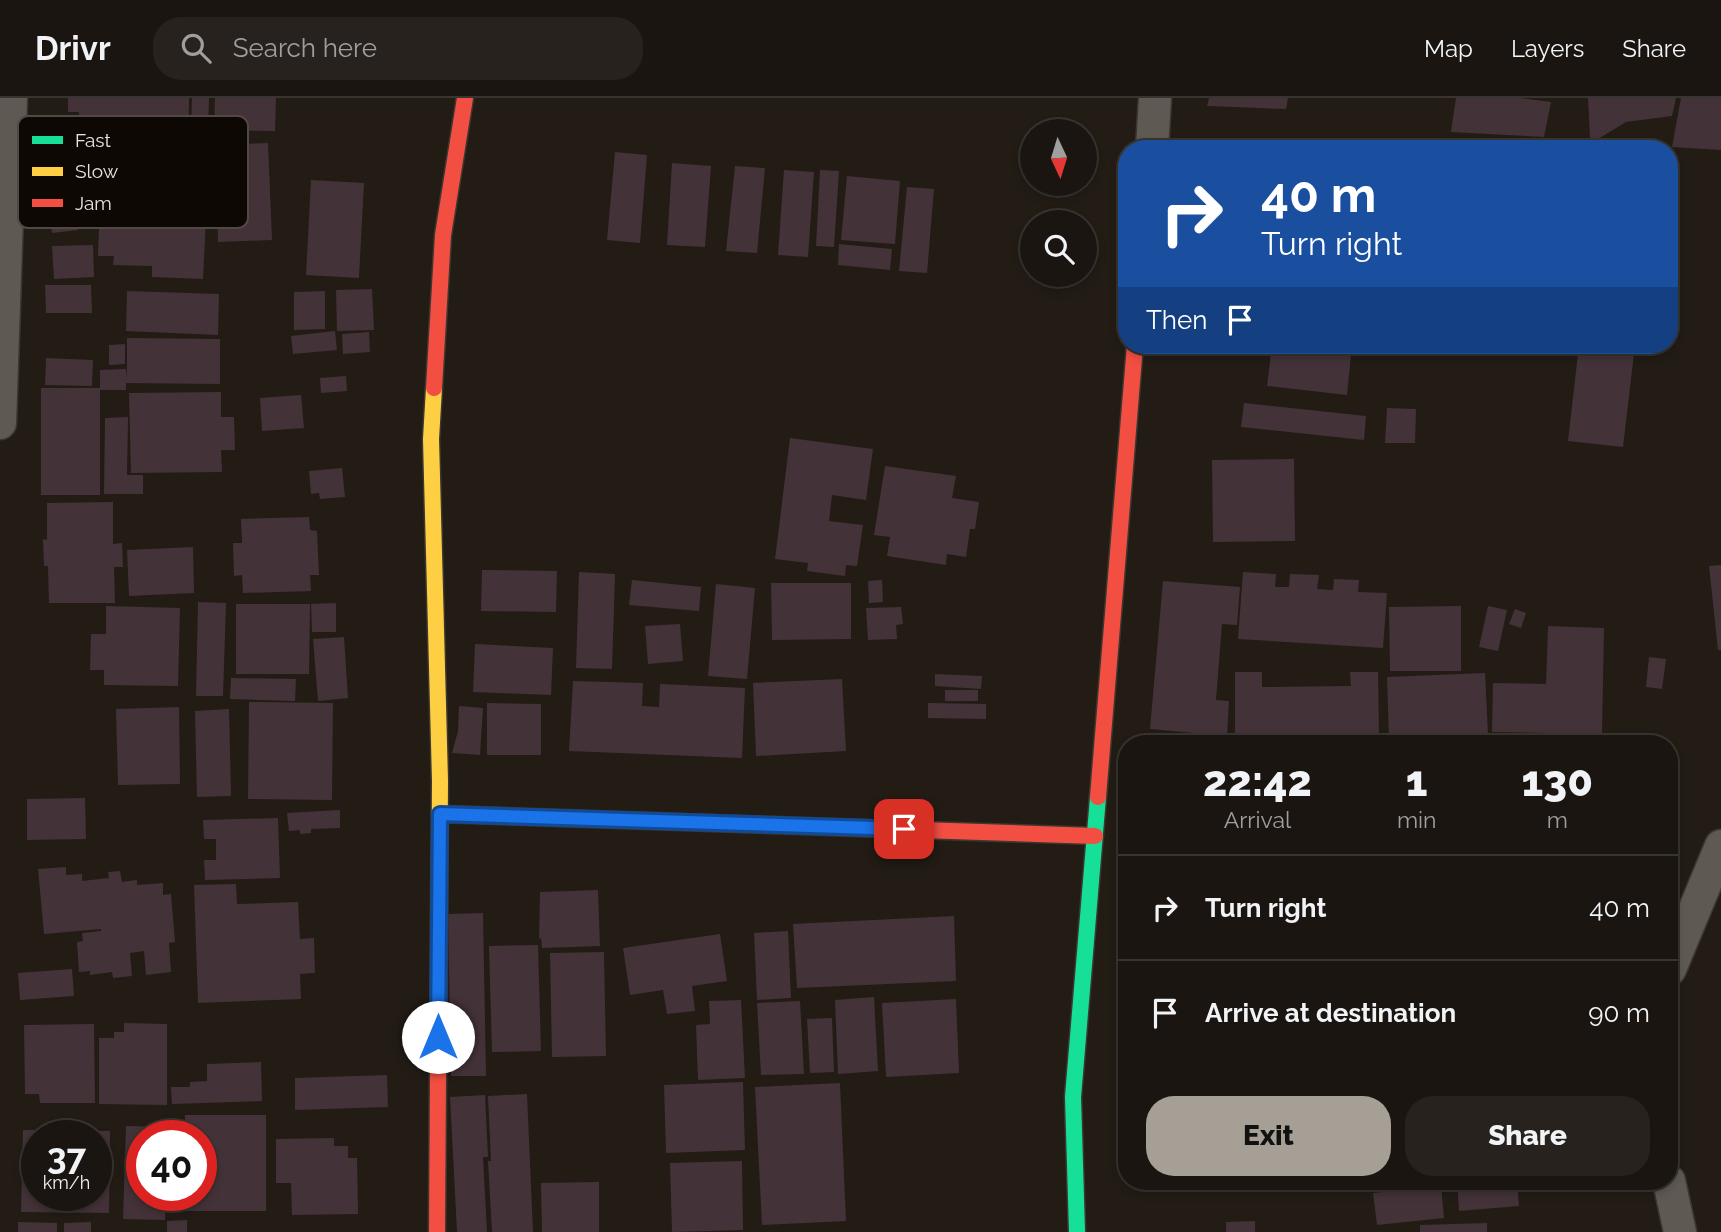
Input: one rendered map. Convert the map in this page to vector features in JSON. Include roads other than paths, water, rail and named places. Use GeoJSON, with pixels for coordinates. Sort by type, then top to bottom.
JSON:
{"type":"FeatureCollection","features":[{"type":"Feature","properties":{"kind":"street"},"geometry":{"type":"LineString","coordinates":[[0,423],[11,98]]}},
{"type":"Feature","properties":{"kind":"street"},"geometry":{"type":"LineString","coordinates":[[437,1232],[440,814],[431,439],[443,235],[465,98]]}},
{"type":"Feature","properties":{"kind":"street"},"geometry":{"type":"LineString","coordinates":[[1153,140],[1155,98]]}},
{"type":"Feature","properties":{"kind":"street"},"geometry":{"type":"LineString","coordinates":[[1077,1232],[1073,1097],[1135,354]]}},
{"type":"Feature","properties":{"kind":"street"},"geometry":{"type":"LineString","coordinates":[[440,814],[1095,836]]}},
{"type":"Feature","properties":{"kind":"street"},"geometry":{"type":"LineString","coordinates":[[1678,950],[1721,846]]}},
{"type":"Feature","properties":{"kind":"street"},"geometry":{"type":"LineString","coordinates":[[1672,1190],[1680,1232]]}}]}
